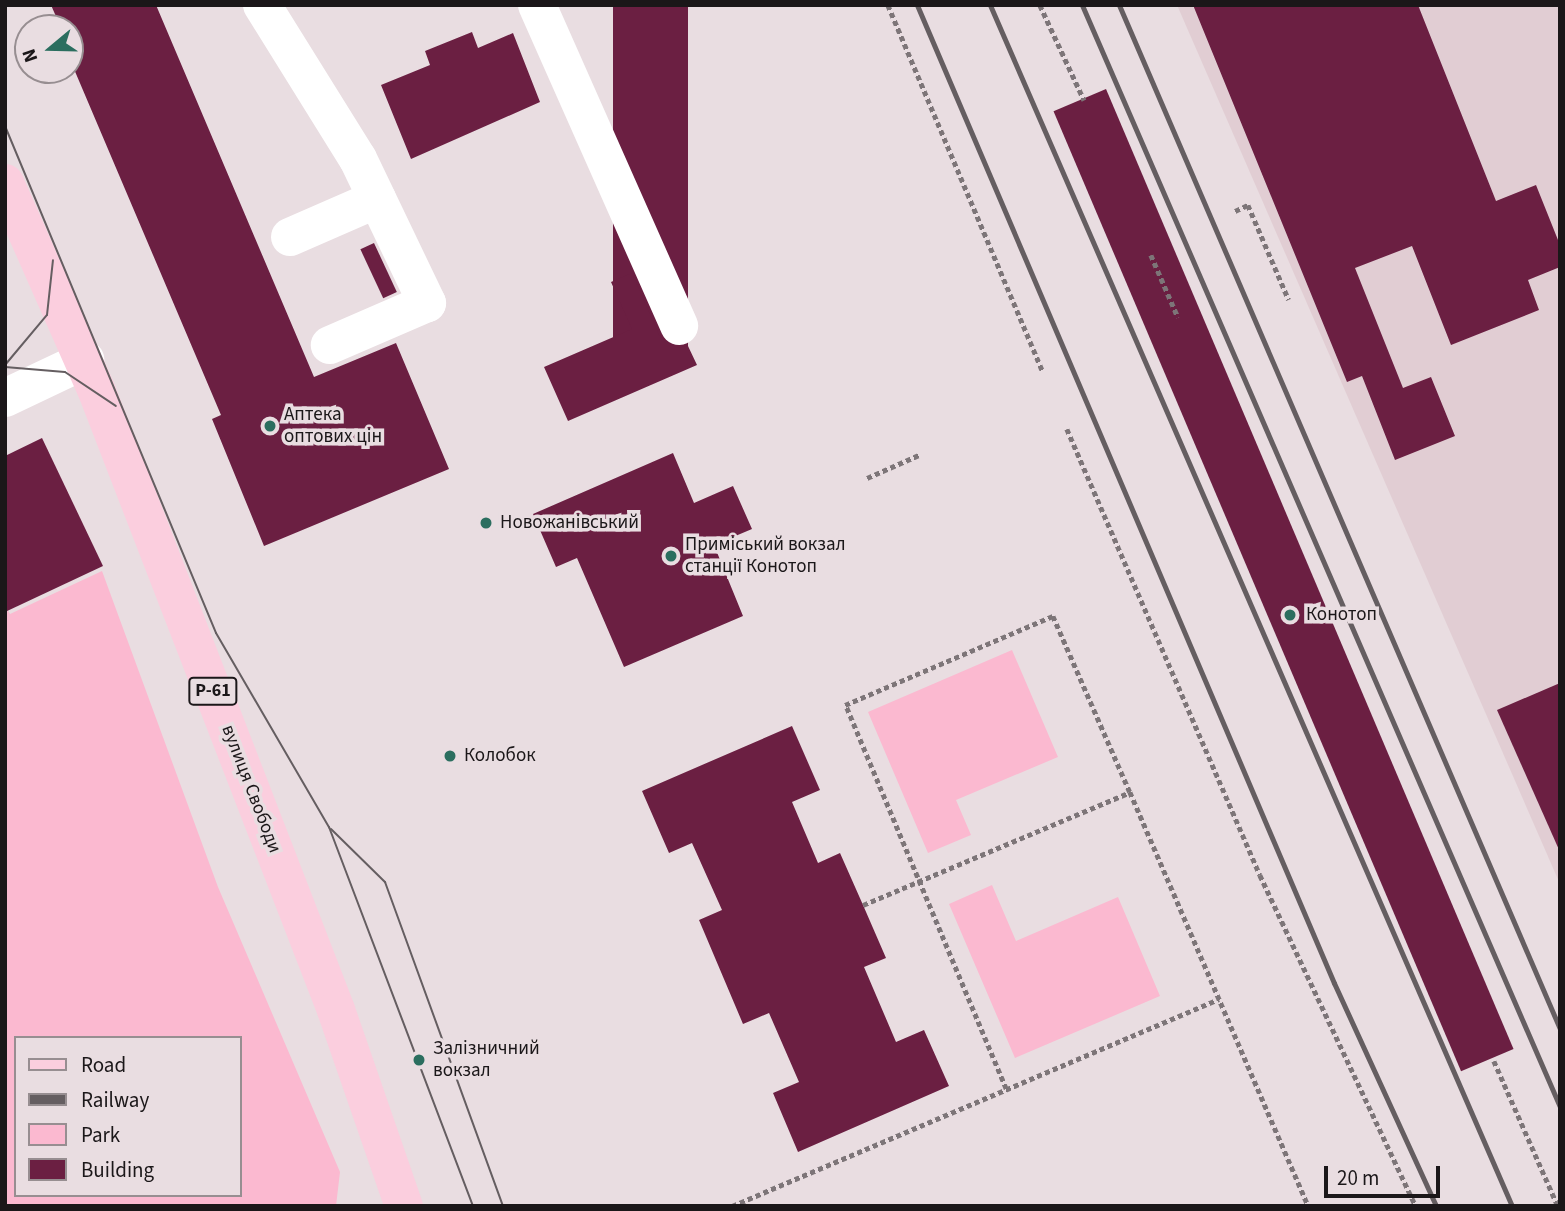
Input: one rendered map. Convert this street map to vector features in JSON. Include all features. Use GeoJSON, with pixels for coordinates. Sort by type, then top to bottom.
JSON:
{"type":"FeatureCollection","features":[{"type":"Feature","properties":{"kind":"main road","name":"вулиця Свободи"},"geometry":{"type":"LineString","coordinates":[[5,183],[85,360],[336,1010],[404,1206]]}},
{"type":"Feature","properties":{"kind":"street"},"geometry":{"type":"LineString","coordinates":[[262,5],[377,199],[427,303],[330,345]]}},
{"type":"Feature","properties":{"kind":"street"},"geometry":{"type":"LineString","coordinates":[[537,5],[679,326]]}},
{"type":"Feature","properties":{"kind":"street"},"geometry":{"type":"LineString","coordinates":[[290,237],[377,199]]}},
{"type":"Feature","properties":{"kind":"street"},"geometry":{"type":"LineString","coordinates":[[5,398],[85,360]]}},
{"type":"Feature","properties":{"kind":"path"},"geometry":{"type":"LineString","coordinates":[[888,5],[1043,372]]}},
{"type":"Feature","properties":{"kind":"path"},"geometry":{"type":"LineString","coordinates":[[1040,5],[1084,100]]}},
{"type":"Feature","properties":{"kind":"path"},"geometry":{"type":"LineString","coordinates":[[1235,211],[1248,205],[1289,300]]}},
{"type":"Feature","properties":{"kind":"path"},"geometry":{"type":"LineString","coordinates":[[1151,255],[1178,317]]}},
{"type":"Feature","properties":{"kind":"path"},"geometry":{"type":"LineString","coordinates":[[1068,429],[1260,875],[1416,1206]]}},
{"type":"Feature","properties":{"kind":"path"},"geometry":{"type":"LineString","coordinates":[[867,478],[919,455]]}},
{"type":"Feature","properties":{"kind":"path"},"geometry":{"type":"LineString","coordinates":[[1006,1089],[916,883],[845,705],[1053,617],[1308,1206]]}},
{"type":"Feature","properties":{"kind":"path"},"geometry":{"type":"LineString","coordinates":[[863,905],[1130,792]]}},
{"type":"Feature","properties":{"kind":"path"},"geometry":{"type":"LineString","coordinates":[[732,1206],[1219,999]]}},
{"type":"Feature","properties":{"kind":"path"},"geometry":{"type":"LineString","coordinates":[[1493,1061],[1559,1206]]}},
{"type":"Feature","properties":{"kind":"shaded area"},"geometry":{"type":"Polygon","coordinates":[[[1177,5],[1560,5],[1560,884],[1177,5]]]}},
{"type":"Feature","properties":{"kind":"green space"},"geometry":{"type":"Polygon","coordinates":[[[102,571],[218,887],[340,1172],[336,1206],[5,1206],[5,606],[10,614],[102,571]]]}},
{"type":"Feature","properties":{"kind":"green space"},"geometry":{"type":"Polygon","coordinates":[[[1012,650],[1058,757],[956,800],[971,835],[928,853],[868,712],[1012,650]]]}},
{"type":"Feature","properties":{"kind":"green space"},"geometry":{"type":"Polygon","coordinates":[[[992,885],[1016,941],[1118,897],[1160,996],[1015,1058],[949,904],[992,885]]]}},
{"type":"Feature","properties":{"kind":"building"},"geometry":{"type":"Polygon","coordinates":[[[51,5],[156,5],[314,377],[396,343],[449,469],[264,546],[212,419],[221,415],[80,84],[84,84],[84,14],[55,14],[51,5]]]}},
{"type":"Feature","properties":{"kind":"building"},"geometry":{"type":"Polygon","coordinates":[[[613,5],[688,5],[688,367],[613,367],[613,5]]]}},
{"type":"Feature","properties":{"kind":"building"},"geometry":{"type":"Polygon","coordinates":[[[1193,5],[1418,5],[1496,201],[1536,185],[1560,245],[1560,267],[1528,280],[1539,310],[1451,345],[1412,246],[1355,268],[1403,388],[1431,377],[1455,436],[1395,460],[1362,376],[1347,382],[1193,5]]]}},
{"type":"Feature","properties":{"kind":"building"},"geometry":{"type":"Polygon","coordinates":[[[472,32],[478,48],[513,33],[540,102],[411,159],[381,85],[430,65],[425,51],[472,32]]]}},
{"type":"Feature","properties":{"kind":"building"},"geometry":{"type":"Polygon","coordinates":[[[1106,89],[1514,1049],[1461,1071],[1054,111],[1106,89]]]}},
{"type":"Feature","properties":{"kind":"building"},"geometry":{"type":"Polygon","coordinates":[[[374,243],[397,292],[383,298],[360,249],[374,243]]]}},
{"type":"Feature","properties":{"kind":"building"},"geometry":{"type":"Polygon","coordinates":[[[632,273],[659,335],[676,348],[688,346],[697,365],[568,421],[544,367],[632,329],[611,282],[632,273]]]}},
{"type":"Feature","properties":{"kind":"building"},"geometry":{"type":"Polygon","coordinates":[[[42,438],[103,566],[5,612],[5,456],[42,438]]]}},
{"type":"Feature","properties":{"kind":"building","name":"Приміський вокзал станції Конотоп"},"geometry":{"type":"Polygon","coordinates":[[[673,453],[694,503],[733,486],[752,529],[714,545],[743,616],[624,667],[577,558],[556,567],[533,514],[673,453]]]}},
{"type":"Feature","properties":{"kind":"building"},"geometry":{"type":"Polygon","coordinates":[[[1560,683],[1560,852],[1497,710],[1560,683]]]}},
{"type":"Feature","properties":{"kind":"building"},"geometry":{"type":"Polygon","coordinates":[[[792,726],[820,790],[792,802],[818,863],[840,853],[886,958],[864,967],[896,1042],[924,1030],[949,1086],[798,1152],[773,1093],[799,1082],[769,1013],[743,1024],[699,920],[722,910],[692,843],[669,853],[642,791],[792,726]]]}},
{"type":"Feature","properties":{"kind":"tram line"},"geometry":{"type":"LineString","coordinates":[[5,126],[216,633],[329,827],[473,1206]]}},
{"type":"Feature","properties":{"kind":"tram line"},"geometry":{"type":"LineString","coordinates":[[5,365],[47,315],[53,260]]}},
{"type":"Feature","properties":{"kind":"tram line"},"geometry":{"type":"LineString","coordinates":[[5,367],[65,372],[116,406]]}},
{"type":"Feature","properties":{"kind":"tram line"},"geometry":{"type":"LineString","coordinates":[[331,829],[385,882],[503,1206]]}},
{"type":"Feature","properties":{"kind":"railway"},"geometry":{"type":"LineString","coordinates":[[917,5],[1334,983],[1436,1206]]}},
{"type":"Feature","properties":{"kind":"railway"},"geometry":{"type":"LineString","coordinates":[[990,5],[1512,1206]]}},
{"type":"Feature","properties":{"kind":"railway"},"geometry":{"type":"LineString","coordinates":[[1082,5],[1560,1107]]}},
{"type":"Feature","properties":{"kind":"railway"},"geometry":{"type":"LineString","coordinates":[[1119,5],[1560,1029]]}},
{"type":"Feature","properties":{"kind":"place","name":"Аптека оптових цін"},"geometry":{"type":"Point","coordinates":[270,426]}},
{"type":"Feature","properties":{"kind":"place","name":"Новожанівський"},"geometry":{"type":"Point","coordinates":[486,523]}},
{"type":"Feature","properties":{"kind":"place","name":"Приміський вокзал станції Конотоп"},"geometry":{"type":"Point","coordinates":[671,556]}},
{"type":"Feature","properties":{"kind":"place","name":"Конотоп"},"geometry":{"type":"Point","coordinates":[1290,615]}},
{"type":"Feature","properties":{"kind":"place","name":"Колобок"},"geometry":{"type":"Point","coordinates":[450,756]}},
{"type":"Feature","properties":{"kind":"place","name":"Залізничний вокзал"},"geometry":{"type":"Point","coordinates":[419,1060]}}]}
